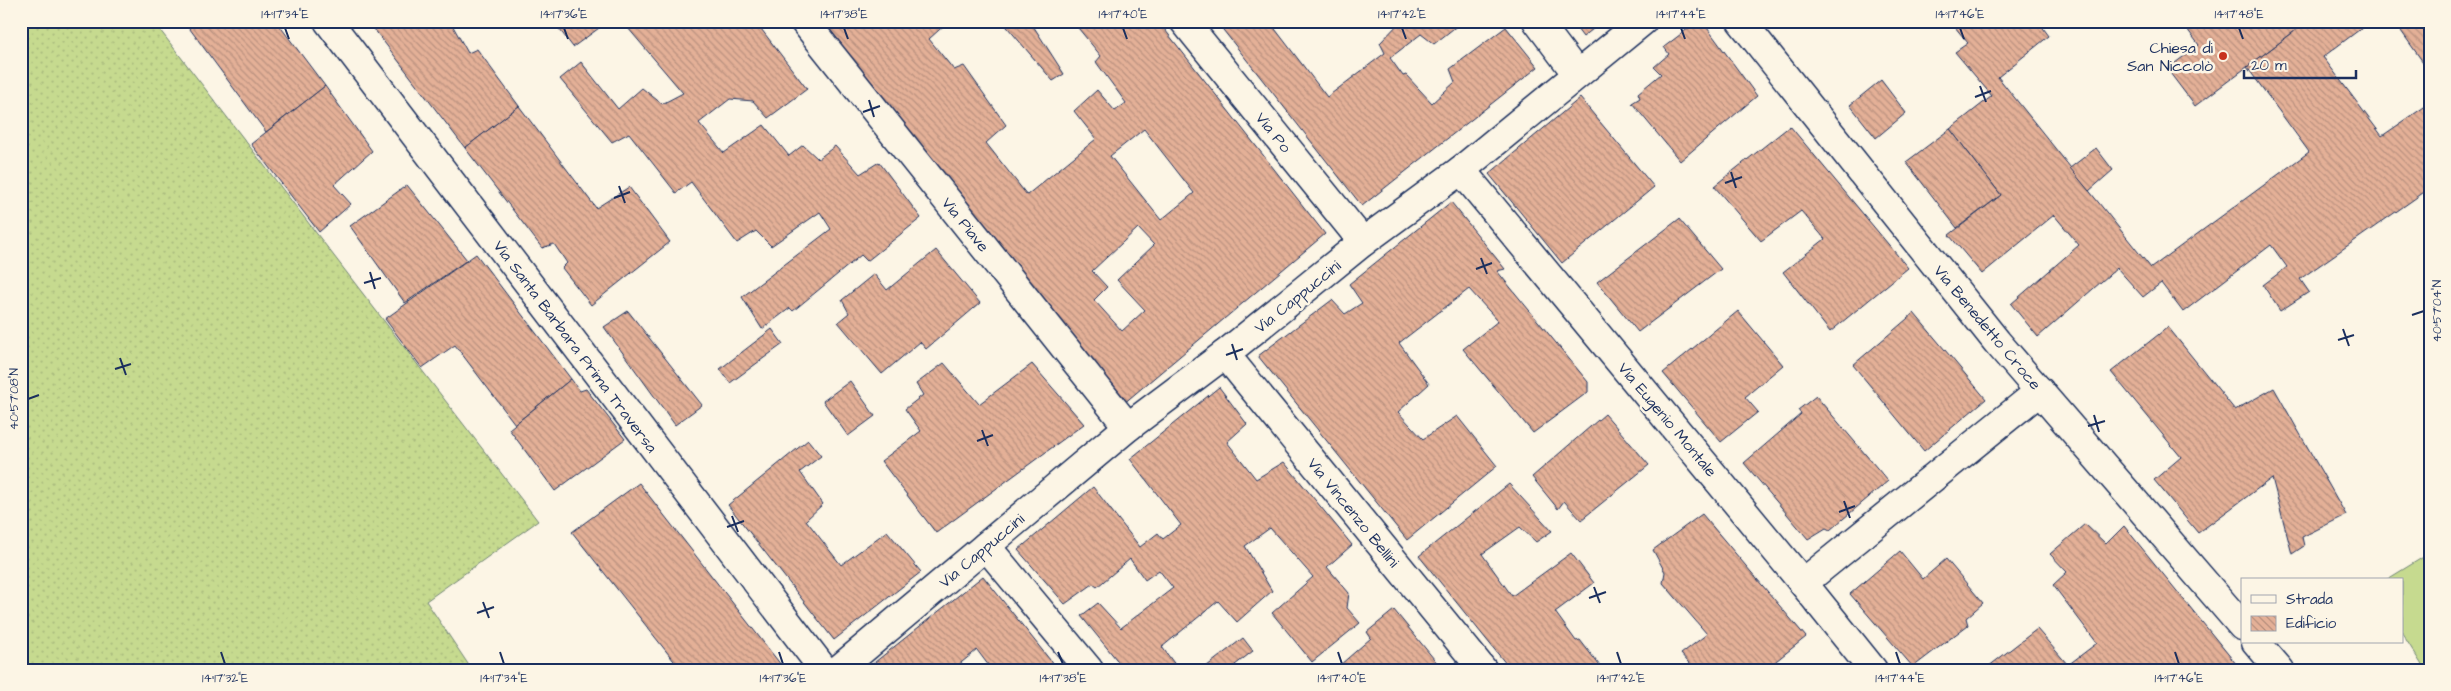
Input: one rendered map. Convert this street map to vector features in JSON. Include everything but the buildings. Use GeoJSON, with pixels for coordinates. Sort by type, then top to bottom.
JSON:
{"type":"FeatureCollection","features":[{"type":"Feature","properties":{"kind":"street","name":"Via Santa Barbara Prima Traversa"},"geometry":{"type":"LineString","coordinates":[[328,21],[824,670]]}},
{"type":"Feature","properties":{"kind":"street","name":"Via Piave"},"geometry":{"type":"LineString","coordinates":[[804,21],[1128,428]]}},
{"type":"Feature","properties":{"kind":"street","name":"Via Po"},"geometry":{"type":"LineString","coordinates":[[1184,21],[1363,242]]}},
{"type":"Feature","properties":{"kind":"street"},"geometry":{"type":"LineString","coordinates":[[1537,21],[1577,74]]}},
{"type":"Feature","properties":{"kind":"street","name":"Via Cappuccini"},"geometry":{"type":"LineString","coordinates":[[838,670],[1128,428],[1225,354],[1363,242],[1461,170],[1643,21]]}},
{"type":"Feature","properties":{"kind":"street","name":"Via Benedetto Croce"},"geometry":{"type":"LineString","coordinates":[[1741,21],[1997,342],[2241,625]]}},
{"type":"Feature","properties":{"kind":"street","name":"Via Eugenio Montale"},"geometry":{"type":"LineString","coordinates":[[1461,170],[1803,583],[1872,670]]}},
{"type":"Feature","properties":{"kind":"street","name":"Via Vincenzo Bellini"},"geometry":{"type":"LineString","coordinates":[[1225,354],[1483,670]]}},
{"type":"Feature","properties":{"kind":"street"},"geometry":{"type":"LineString","coordinates":[[1803,583],[2040,390]]}},
{"type":"Feature","properties":{"kind":"street"},"geometry":{"type":"LineString","coordinates":[[986,546],[1089,670]]}},
{"type":"Feature","properties":{"kind":"street"},"geometry":{"type":"LineString","coordinates":[[2258,644],[2280,670]]}},
{"type":"Feature","properties":{"kind":"green space"},"geometry":{"type":"Polygon","coordinates":[[[21,21],[153,21],[538,521],[426,601],[472,670],[26,670],[21,664],[21,21]]]}},
{"type":"Feature","properties":{"kind":"green space"},"geometry":{"type":"Polygon","coordinates":[[[2430,553],[2430,670],[2425,670],[2404,636],[2404,578],[2389,578],[2430,553]]]}},
{"type":"Feature","properties":{"kind":"place","name":"Chiesa di San Niccolò"},"geometry":{"type":"Point","coordinates":[2223,56]}}]}
